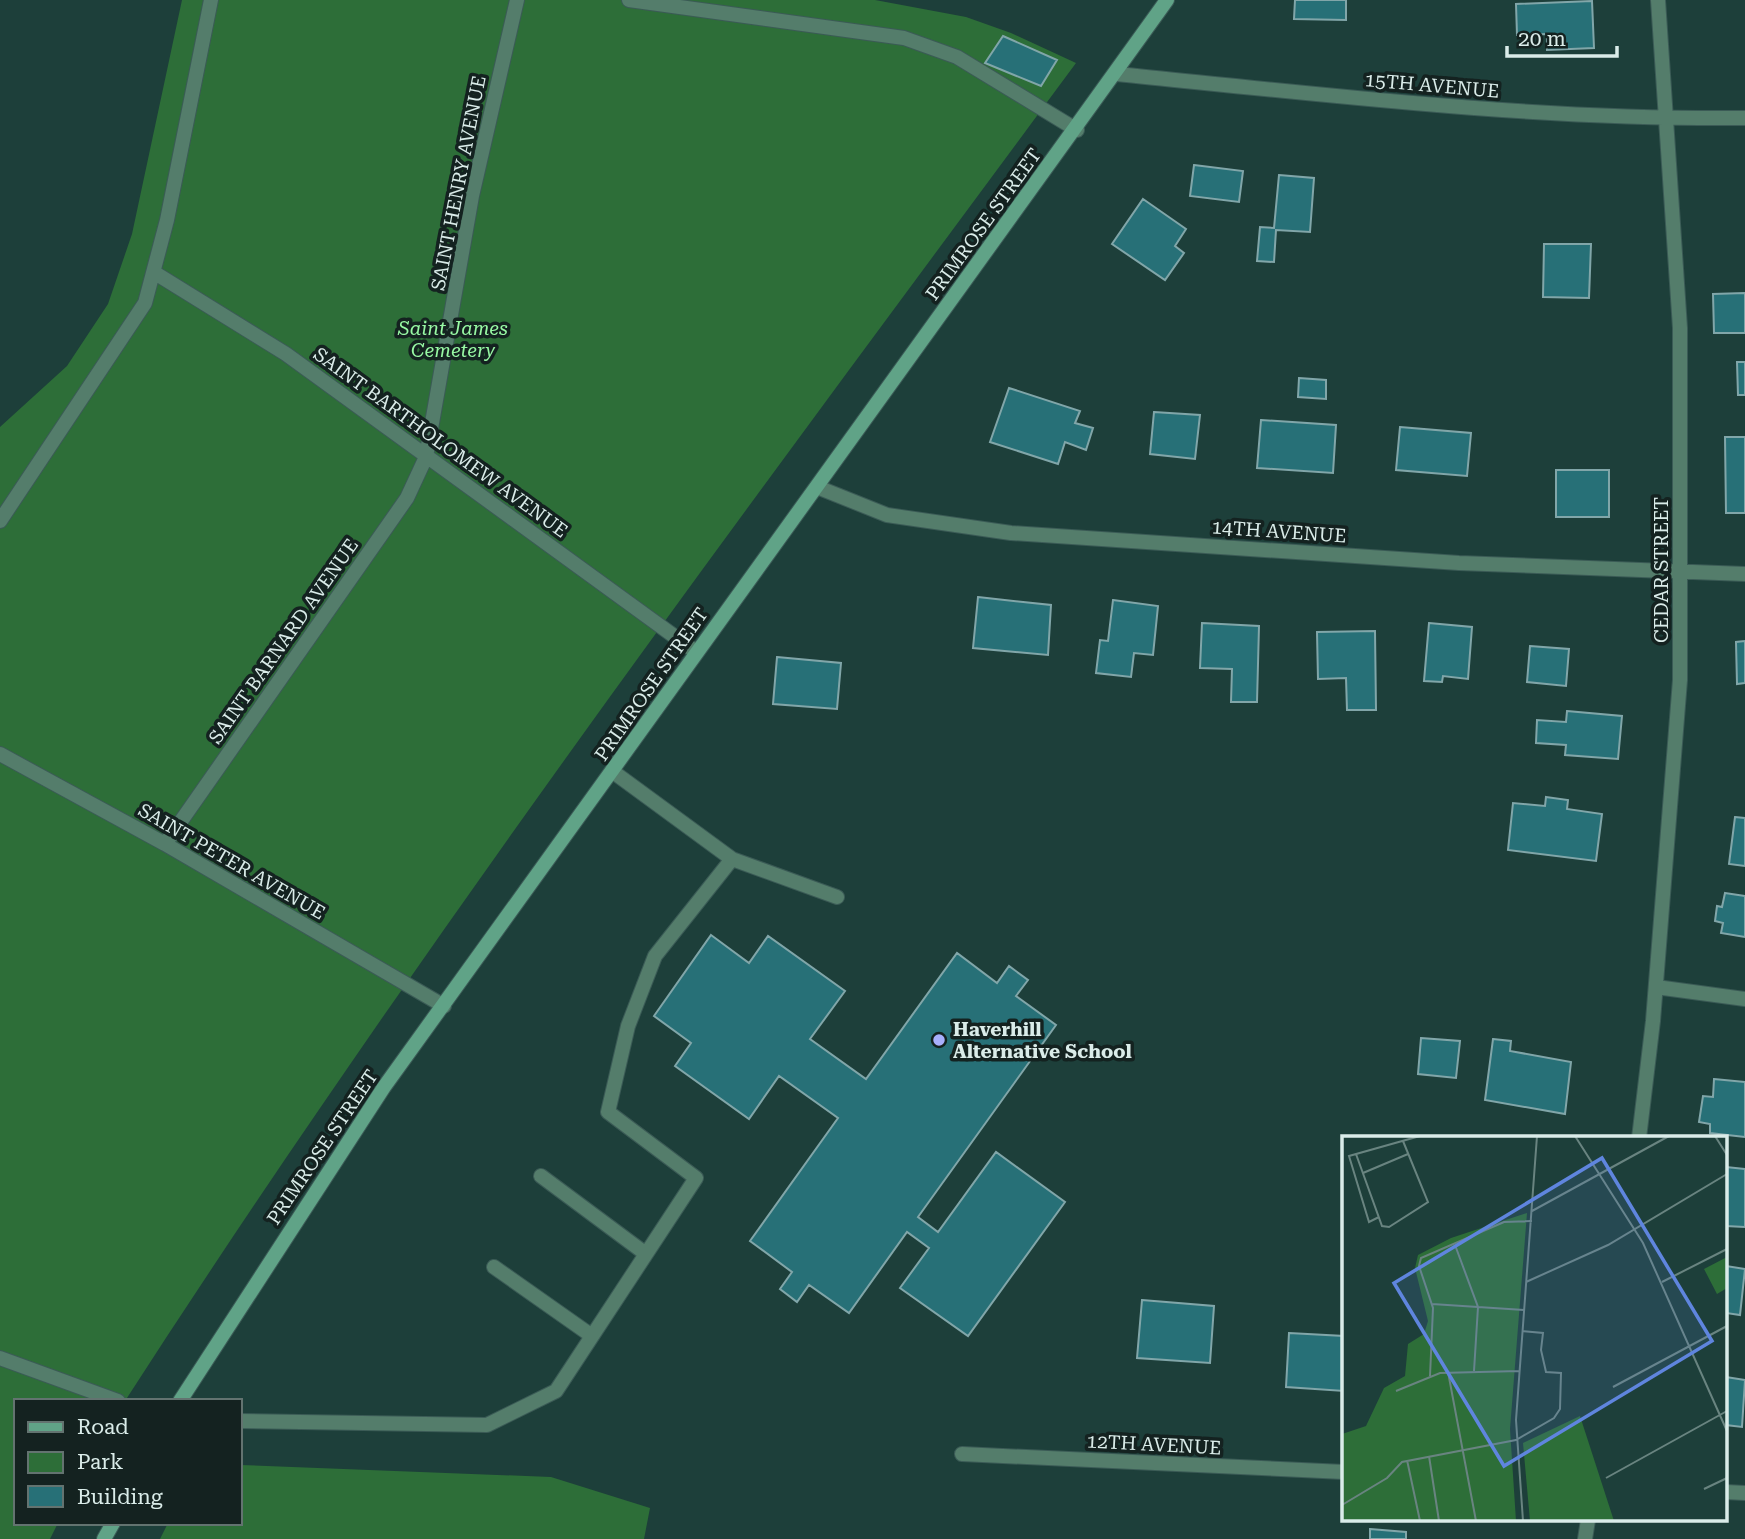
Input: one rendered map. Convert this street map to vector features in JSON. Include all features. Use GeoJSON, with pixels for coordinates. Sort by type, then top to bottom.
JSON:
{"type":"FeatureCollection","features":[{"type":"Feature","properties":{"kind":"main road","name":"PRIMROSE STREET"},"geometry":{"type":"LineString","coordinates":[[181,1399],[313,1193],[444,1006],[696,652],[1077,130],[1167,0]]}},
{"type":"Feature","properties":{"kind":"street"},"geometry":{"type":"LineString","coordinates":[[0,521],[145,303],[155,273],[211,0]]}},
{"type":"Feature","properties":{"kind":"street","name":"SAINT HENRY AVENUE"},"geometry":{"type":"LineString","coordinates":[[426,457],[472,196],[517,0]]}},
{"type":"Feature","properties":{"kind":"street"},"geometry":{"type":"LineString","coordinates":[[629,0],[904,38],[957,57],[1077,130]]}},
{"type":"Feature","properties":{"kind":"street","name":"CEDAR STREET"},"geometry":{"type":"LineString","coordinates":[[1639,1136],[1656,987],[1680,680],[1680,328],[1658,0]]}},
{"type":"Feature","properties":{"kind":"street","name":"15TH AVENUE"},"geometry":{"type":"LineString","coordinates":[[1117,74],[1442,107],[1665,118],[1745,118]]}},
{"type":"Feature","properties":{"kind":"street","name":"SAINT BARTHOLOMEW AVENUE"},"geometry":{"type":"LineString","coordinates":[[155,273],[286,354],[696,652]]}},
{"type":"Feature","properties":{"kind":"street","name":"SAINT BARNARD AVENUE"},"geometry":{"type":"LineString","coordinates":[[165,844],[407,498],[426,457]]}},
{"type":"Feature","properties":{"kind":"street","name":"14TH AVENUE"},"geometry":{"type":"LineString","coordinates":[[817,487],[887,515],[1012,533],[1459,563],[1745,574]]}},
{"type":"Feature","properties":{"kind":"street","name":"SAINT PETER AVENUE"},"geometry":{"type":"LineString","coordinates":[[0,754],[165,844],[444,1006]]}},
{"type":"Feature","properties":{"kind":"street"},"geometry":{"type":"LineString","coordinates":[[612,771],[732,859],[837,897]]}},
{"type":"Feature","properties":{"kind":"street"},"geometry":{"type":"LineString","coordinates":[[242,1421],[487,1425],[556,1391],[696,1178],[608,1112],[628,1026],[655,956],[732,859]]}},
{"type":"Feature","properties":{"kind":"street"},"geometry":{"type":"LineString","coordinates":[[1656,987],[1745,999]]}},
{"type":"Feature","properties":{"kind":"street"},"geometry":{"type":"LineString","coordinates":[[541,1176],[646,1254]]}},
{"type":"Feature","properties":{"kind":"street"},"geometry":{"type":"LineString","coordinates":[[494,1267],[592,1336]]}},
{"type":"Feature","properties":{"kind":"street"},"geometry":{"type":"LineString","coordinates":[[0,1358],[113,1399]]}},
{"type":"Feature","properties":{"kind":"street","name":"12TH AVENUE"},"geometry":{"type":"LineString","coordinates":[[961,1454],[1342,1472]]}},
{"type":"Feature","properties":{"kind":"green space","name":"Saint James Cemetery"},"geometry":{"type":"Polygon","coordinates":[[[182,0],[875,0],[966,17],[1011,33],[1076,63],[590,724],[353,1060],[126,1399],[14,1399],[14,1525],[57,1525],[50,1539],[0,1539],[0,427],[67,366],[108,304],[132,234],[182,0]]]}},
{"type":"Feature","properties":{"kind":"green space"},"geometry":{"type":"Polygon","coordinates":[[[242,1465],[551,1477],[650,1508],[644,1539],[160,1539],[167,1525],[242,1525],[242,1465]]]}},
{"type":"Feature","properties":{"kind":"building"},"geometry":{"type":"Polygon","coordinates":[[[1295,0],[1346,0],[1346,20],[1294,19],[1295,0]]]}},
{"type":"Feature","properties":{"kind":"building"},"geometry":{"type":"Polygon","coordinates":[[[1592,1],[1594,48],[1547,50],[1547,34],[1517,35],[1516,4],[1592,1]]]}},
{"type":"Feature","properties":{"kind":"building"},"geometry":{"type":"Polygon","coordinates":[[[1003,36],[1057,60],[1041,86],[985,63],[1003,36]]]}},
{"type":"Feature","properties":{"kind":"building"},"geometry":{"type":"Polygon","coordinates":[[[1194,165],[1243,171],[1239,202],[1190,196],[1194,165]]]}},
{"type":"Feature","properties":{"kind":"building"},"geometry":{"type":"Polygon","coordinates":[[[1279,175],[1314,178],[1310,232],[1276,230],[1274,262],[1257,261],[1260,227],[1274,228],[1279,175]]]}},
{"type":"Feature","properties":{"kind":"building"},"geometry":{"type":"Polygon","coordinates":[[[1143,199],[1186,229],[1175,246],[1184,253],[1165,280],[1112,244],[1143,199]]]}},
{"type":"Feature","properties":{"kind":"building"},"geometry":{"type":"Polygon","coordinates":[[[1544,244],[1591,244],[1589,298],[1543,297],[1544,244]]]}},
{"type":"Feature","properties":{"kind":"building"},"geometry":{"type":"Polygon","coordinates":[[[1745,293],[1745,333],[1714,333],[1713,294],[1745,293]]]}},
{"type":"Feature","properties":{"kind":"building"},"geometry":{"type":"Polygon","coordinates":[[[1737,362],[1745,362],[1745,395],[1738,395],[1737,362]]]}},
{"type":"Feature","properties":{"kind":"building"},"geometry":{"type":"Polygon","coordinates":[[[1299,378],[1326,380],[1326,399],[1298,397],[1299,378]]]}},
{"type":"Feature","properties":{"kind":"building"},"geometry":{"type":"Polygon","coordinates":[[[1009,388],[1080,411],[1075,423],[1093,428],[1086,450],[1065,442],[1058,464],[990,442],[1009,388]]]}},
{"type":"Feature","properties":{"kind":"building"},"geometry":{"type":"Polygon","coordinates":[[[1154,412],[1200,415],[1195,459],[1150,454],[1154,412]]]}},
{"type":"Feature","properties":{"kind":"building"},"geometry":{"type":"Polygon","coordinates":[[[1261,420],[1336,425],[1333,473],[1257,468],[1261,420]]]}},
{"type":"Feature","properties":{"kind":"building"},"geometry":{"type":"Polygon","coordinates":[[[1400,427],[1471,433],[1467,476],[1396,470],[1400,427]]]}},
{"type":"Feature","properties":{"kind":"building"},"geometry":{"type":"Polygon","coordinates":[[[1725,437],[1745,437],[1745,513],[1726,513],[1725,437]]]}},
{"type":"Feature","properties":{"kind":"building"},"geometry":{"type":"Polygon","coordinates":[[[1556,470],[1609,470],[1609,517],[1556,517],[1556,470]]]}},
{"type":"Feature","properties":{"kind":"building"},"geometry":{"type":"Polygon","coordinates":[[[978,597],[1051,605],[1048,655],[973,648],[978,597]]]}},
{"type":"Feature","properties":{"kind":"building"},"geometry":{"type":"Polygon","coordinates":[[[1113,600],[1158,606],[1153,655],[1134,653],[1131,677],[1096,673],[1100,640],[1108,641],[1113,600]]]}},
{"type":"Feature","properties":{"kind":"building"},"geometry":{"type":"Polygon","coordinates":[[[1202,623],[1259,626],[1257,702],[1231,702],[1232,669],[1200,668],[1202,623]]]}},
{"type":"Feature","properties":{"kind":"building"},"geometry":{"type":"Polygon","coordinates":[[[1429,623],[1472,627],[1468,679],[1443,676],[1442,682],[1424,681],[1429,623]]]}},
{"type":"Feature","properties":{"kind":"building"},"geometry":{"type":"Polygon","coordinates":[[[1375,631],[1376,710],[1347,710],[1346,678],[1318,679],[1317,632],[1375,631]]]}},
{"type":"Feature","properties":{"kind":"building"},"geometry":{"type":"Polygon","coordinates":[[[1745,641],[1745,683],[1737,684],[1736,642],[1745,641]]]}},
{"type":"Feature","properties":{"kind":"building"},"geometry":{"type":"Polygon","coordinates":[[[1530,646],[1569,649],[1566,686],[1527,682],[1530,646]]]}},
{"type":"Feature","properties":{"kind":"building"},"geometry":{"type":"Polygon","coordinates":[[[777,657],[841,663],[837,709],[773,704],[777,657]]]}},
{"type":"Feature","properties":{"kind":"building"},"geometry":{"type":"Polygon","coordinates":[[[1567,711],[1622,716],[1618,759],[1565,755],[1566,745],[1536,743],[1537,720],[1566,722],[1567,711]]]}},
{"type":"Feature","properties":{"kind":"building"},"geometry":{"type":"Polygon","coordinates":[[[1546,797],[1568,800],[1567,809],[1602,814],[1596,861],[1508,850],[1513,803],[1545,806],[1546,797]]]}},
{"type":"Feature","properties":{"kind":"building"},"geometry":{"type":"Polygon","coordinates":[[[1735,817],[1745,818],[1745,866],[1729,864],[1735,817]]]}},
{"type":"Feature","properties":{"kind":"building"},"geometry":{"type":"Polygon","coordinates":[[[1725,893],[1745,896],[1745,937],[1721,933],[1723,923],[1715,921],[1717,906],[1722,907],[1725,893]]]}},
{"type":"Feature","properties":{"kind":"building"},"geometry":{"type":"Polygon","coordinates":[[[711,935],[749,963],[768,936],[845,991],[810,1039],[866,1079],[957,953],[997,983],[1009,966],[1028,980],[1016,996],[1056,1025],[918,1217],[938,1232],[996,1152],[1065,1202],[968,1336],[900,1288],[929,1248],[907,1232],[849,1313],[809,1285],[797,1302],[780,1289],[792,1272],[750,1241],[838,1118],[779,1076],[749,1119],[675,1066],[691,1043],[654,1016],[711,935]]]}},
{"type":"Feature","properties":{"kind":"building"},"geometry":{"type":"Polygon","coordinates":[[[1421,1038],[1460,1041],[1456,1078],[1418,1074],[1421,1038]]]}},
{"type":"Feature","properties":{"kind":"building"},"geometry":{"type":"Polygon","coordinates":[[[1493,1039],[1511,1041],[1510,1051],[1571,1062],[1565,1114],[1485,1100],[1493,1039]]]}},
{"type":"Feature","properties":{"kind":"building"},"geometry":{"type":"Polygon","coordinates":[[[1714,1079],[1745,1082],[1745,1137],[1710,1133],[1710,1124],[1699,1122],[1703,1096],[1713,1097],[1714,1079]]]}},
{"type":"Feature","properties":{"kind":"building"},"geometry":{"type":"Polygon","coordinates":[[[1728,1167],[1745,1169],[1745,1227],[1728,1226],[1728,1167]]]}},
{"type":"Feature","properties":{"kind":"building"},"geometry":{"type":"Polygon","coordinates":[[[1728,1266],[1745,1269],[1740,1315],[1728,1313],[1728,1266]]]}},
{"type":"Feature","properties":{"kind":"building"},"geometry":{"type":"Polygon","coordinates":[[[1142,1300],[1214,1306],[1210,1363],[1137,1358],[1142,1300]]]}},
{"type":"Feature","properties":{"kind":"building"},"geometry":{"type":"Polygon","coordinates":[[[1289,1333],[1342,1336],[1342,1391],[1286,1387],[1289,1333]]]}},
{"type":"Feature","properties":{"kind":"building"},"geometry":{"type":"Polygon","coordinates":[[[1728,1377],[1745,1380],[1742,1427],[1728,1425],[1728,1377]]]}},
{"type":"Feature","properties":{"kind":"building"},"geometry":{"type":"Polygon","coordinates":[[[1370,1529],[1406,1532],[1406,1539],[1370,1539],[1370,1529]]]}},
{"type":"Feature","properties":{"kind":"place","name":"Haverhill Alternative School"},"geometry":{"type":"Point","coordinates":[939,1040]}}]}
